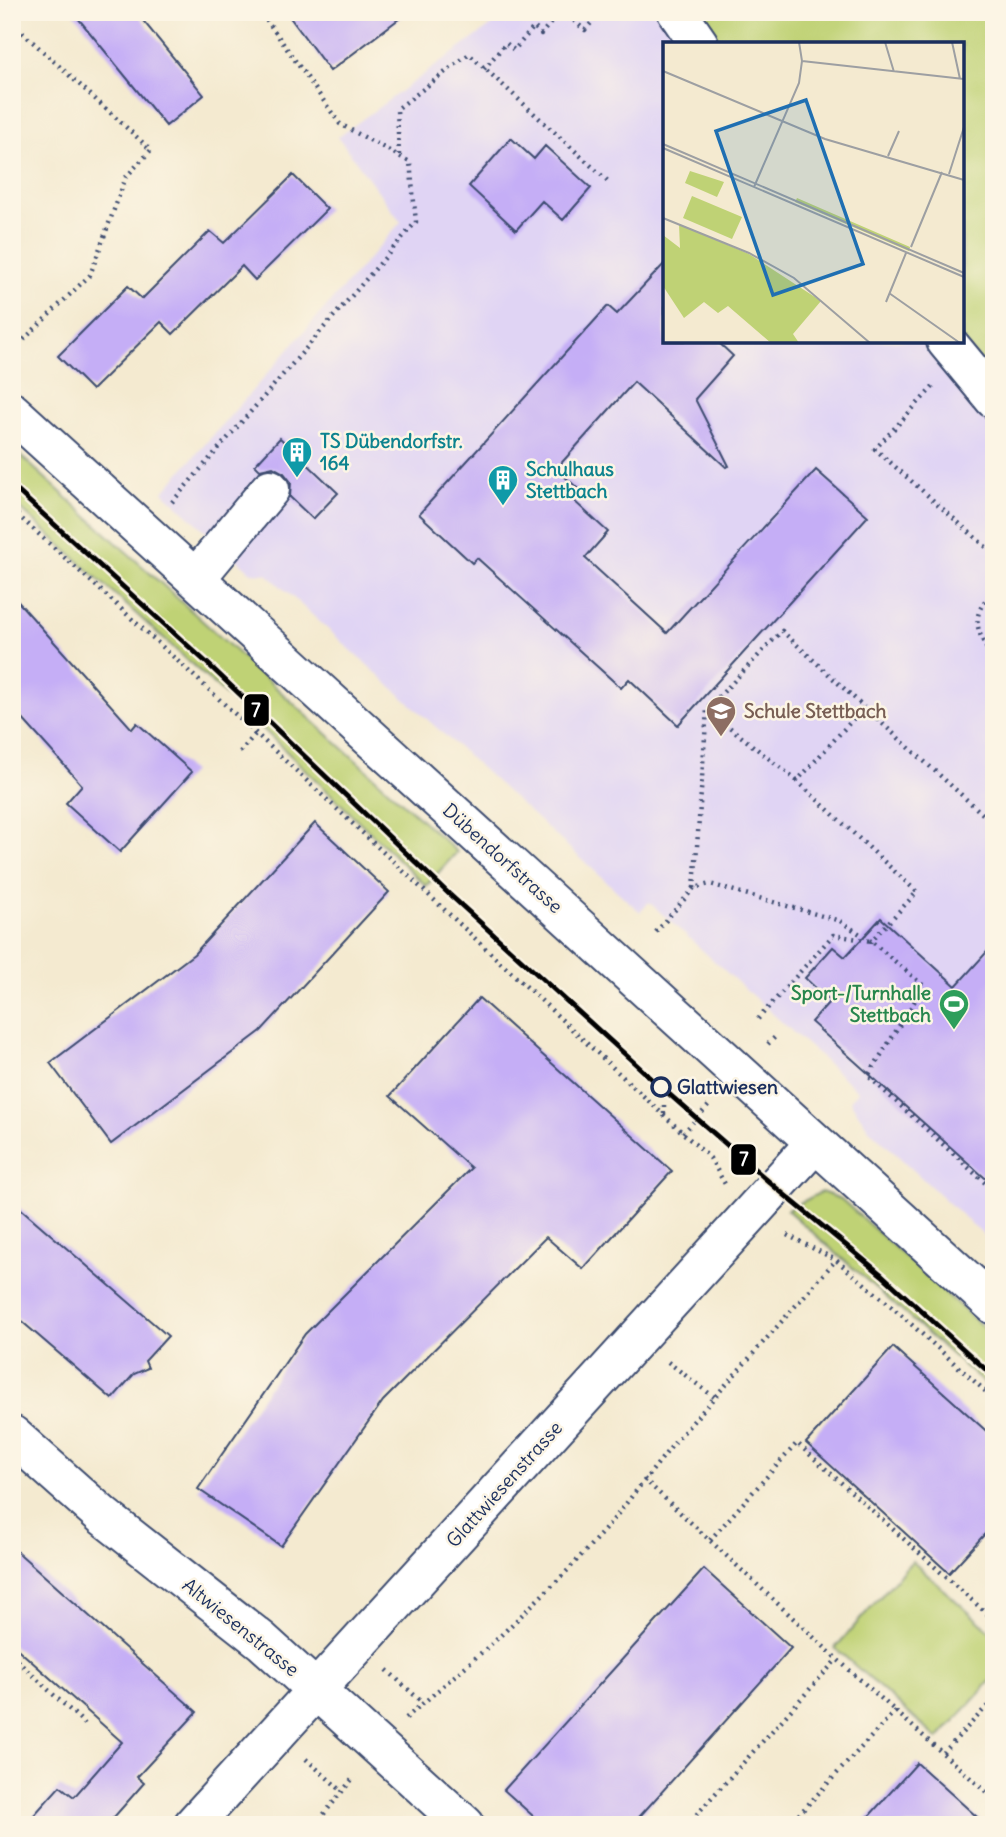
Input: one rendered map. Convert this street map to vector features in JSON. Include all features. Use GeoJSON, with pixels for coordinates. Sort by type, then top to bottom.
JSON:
{"type":"FeatureCollection","features":[{"type":"Feature","properties":{"kind":"street"},"geometry":{"type":"LineString","coordinates":[[677,12],[698,42]]}},
{"type":"Feature","properties":{"kind":"street"},"geometry":{"type":"LineString","coordinates":[[953,350],[994,399]]}},
{"type":"Feature","properties":{"kind":"street","name":"Dübendorfstrasse"},"geometry":{"type":"LineString","coordinates":[[12,412],[994,1305]]}},
{"type":"Feature","properties":{"kind":"street"},"geometry":{"type":"LineString","coordinates":[[196,578],[270,489]]}},
{"type":"Feature","properties":{"kind":"street","name":"Glattwiesenstrasse"},"geometry":{"type":"LineString","coordinates":[[193,1825],[816,1143]]}},
{"type":"Feature","properties":{"kind":"street","name":"Altwiesenstrasse"},"geometry":{"type":"LineString","coordinates":[[12,1435],[103,1516],[230,1615],[465,1825]]}},
{"type":"Feature","properties":{"kind":"path"},"geometry":{"type":"LineString","coordinates":[[167,508],[416,222],[410,162],[340,124],[261,12]]}},
{"type":"Feature","properties":{"kind":"path"},"geometry":{"type":"LineString","coordinates":[[484,69],[506,43],[514,50],[534,27],[541,34],[562,12],[585,30],[601,12]]}},
{"type":"Feature","properties":{"kind":"path"},"geometry":{"type":"LineString","coordinates":[[12,23],[151,150],[126,177],[90,275],[12,351]]}},
{"type":"Feature","properties":{"kind":"path"},"geometry":{"type":"LineString","coordinates":[[399,156],[397,109],[469,54],[609,182]]}},
{"type":"Feature","properties":{"kind":"path"},"geometry":{"type":"LineString","coordinates":[[953,350],[875,449],[994,554]]}},
{"type":"Feature","properties":{"kind":"path"},"geometry":{"type":"LineString","coordinates":[[12,510],[257,732],[381,853],[710,1158],[728,1190]]}},
{"type":"Feature","properties":{"kind":"path"},"geometry":{"type":"LineString","coordinates":[[994,590],[981,604],[978,616],[978,628],[994,663]]}},
{"type":"Feature","properties":{"kind":"path"},"geometry":{"type":"LineString","coordinates":[[694,888],[707,709],[782,631],[994,823]]}},
{"type":"Feature","properties":{"kind":"path"},"geometry":{"type":"LineString","coordinates":[[797,781],[864,707]]}},
{"type":"Feature","properties":{"kind":"path"},"geometry":{"type":"LineString","coordinates":[[707,709],[797,781],[917,892],[872,942]]}},
{"type":"Feature","properties":{"kind":"path"},"geometry":{"type":"LineString","coordinates":[[240,752],[257,732]]}},
{"type":"Feature","properties":{"kind":"path"},"geometry":{"type":"LineString","coordinates":[[656,932],[694,888],[710,884],[840,921],[872,942],[924,986],[868,1076],[994,1191]]}},
{"type":"Feature","properties":{"kind":"path"},"geometry":{"type":"LineString","coordinates":[[758,1019],[833,935],[872,942]]}},
{"type":"Feature","properties":{"kind":"path"},"geometry":{"type":"LineString","coordinates":[[664,1102],[664,1115]]}},
{"type":"Feature","properties":{"kind":"path"},"geometry":{"type":"LineString","coordinates":[[783,1233],[836,1260],[994,1399]]}},
{"type":"Feature","properties":{"kind":"path"},"geometry":{"type":"LineString","coordinates":[[397,1725],[496,1640],[568,1570],[609,1525],[644,1479],[714,1397],[836,1260]]}},
{"type":"Feature","properties":{"kind":"path"},"geometry":{"type":"LineString","coordinates":[[637,1338],[714,1397]]}},
{"type":"Feature","properties":{"kind":"path"},"geometry":{"type":"LineString","coordinates":[[710,1540],[797,1443],[994,1620]]}},
{"type":"Feature","properties":{"kind":"path"},"geometry":{"type":"LineString","coordinates":[[644,1479],[837,1659],[994,1799]]}},
{"type":"Feature","properties":{"kind":"path"},"geometry":{"type":"LineString","coordinates":[[12,1656],[85,1724]]}},
{"type":"Feature","properties":{"kind":"path"},"geometry":{"type":"LineString","coordinates":[[687,1825],[837,1659]]}},
{"type":"Feature","properties":{"kind":"path"},"geometry":{"type":"LineString","coordinates":[[387,1670],[423,1703]]}},
{"type":"Feature","properties":{"kind":"path"},"geometry":{"type":"LineString","coordinates":[[943,1753],[994,1699]]}},
{"type":"Feature","properties":{"kind":"path"},"geometry":{"type":"LineString","coordinates":[[789,1825],[896,1710]]}},
{"type":"Feature","properties":{"kind":"path"},"geometry":{"type":"LineString","coordinates":[[305,1758],[342,1791]]}},
{"type":"Feature","properties":{"kind":"path"},"geometry":{"type":"LineString","coordinates":[[315,1825],[356,1775]]}},
{"type":"Feature","properties":{"kind":"shaded area","name":"Schule Stettbach"},"geometry":{"type":"Polygon","coordinates":[[[510,12],[660,12],[681,42],[663,42],[663,343],[930,343],[994,418],[994,1245],[870,1130],[850,1101],[858,1091],[649,902],[640,912],[267,574],[252,573],[163,492],[401,222],[338,137],[510,12]]]}},
{"type":"Feature","properties":{"kind":"green space"},"geometry":{"type":"Polygon","coordinates":[[[692,12],[994,12],[994,378],[964,342],[964,42],[716,42],[692,12]]]}},
{"type":"Feature","properties":{"kind":"green space"},"geometry":{"type":"Polygon","coordinates":[[[12,448],[457,852],[426,886],[261,727],[12,501],[12,448]]]}},
{"type":"Feature","properties":{"kind":"green space"},"geometry":{"type":"Polygon","coordinates":[[[821,1192],[841,1199],[994,1337],[994,1392],[787,1210],[821,1192]]]}},
{"type":"Feature","properties":{"kind":"green space"},"geometry":{"type":"Polygon","coordinates":[[[912,1561],[994,1635],[994,1677],[938,1739],[835,1648],[912,1561]]]}},
{"type":"Feature","properties":{"kind":"building"},"geometry":{"type":"Polygon","coordinates":[[[73,12],[136,12],[204,95],[166,126],[73,12]]]}},
{"type":"Feature","properties":{"kind":"building"},"geometry":{"type":"Polygon","coordinates":[[[286,12],[408,12],[330,71],[286,12]]]}},
{"type":"Feature","properties":{"kind":"building"},"geometry":{"type":"Polygon","coordinates":[[[511,138],[534,159],[545,146],[591,188],[563,220],[542,201],[516,230],[469,186],[511,138]]]}},
{"type":"Feature","properties":{"kind":"building"},"geometry":{"type":"Polygon","coordinates":[[[293,175],[327,209],[255,280],[242,266],[173,334],[161,322],[92,390],[58,356],[128,286],[142,299],[210,231],[224,243],[293,175]]]}},
{"type":"Feature","properties":{"kind":"building","name":"Schulhaus Stettbach"},"geometry":{"type":"Polygon","coordinates":[[[663,265],[663,343],[719,343],[733,356],[695,399],[729,466],[726,467],[634,382],[556,469],[581,491],[573,500],[608,532],[585,558],[667,633],[816,470],[868,516],[678,725],[629,679],[621,688],[477,558],[472,563],[419,514],[608,306],[617,314],[663,265]]]}},
{"type":"Feature","properties":{"kind":"building","name":"TS Dübendorfstr. 164"},"geometry":{"type":"Polygon","coordinates":[[[280,438],[338,493],[313,519],[290,497],[291,482],[284,473],[273,467],[260,470],[255,465],[280,438]]]}},
{"type":"Feature","properties":{"kind":"building"},"geometry":{"type":"Polygon","coordinates":[[[12,595],[132,729],[137,723],[192,772],[120,852],[66,803],[82,785],[12,707],[12,595]]]}},
{"type":"Feature","properties":{"kind":"building"},"geometry":{"type":"Polygon","coordinates":[[[315,823],[389,892],[261,1031],[111,1144],[50,1063],[194,954],[315,823]]]}},
{"type":"Feature","properties":{"kind":"building"},"geometry":{"type":"Polygon","coordinates":[[[881,918],[956,986],[994,944],[994,1186],[811,1022],[830,1001],[805,978],[833,947],[845,957],[881,918]]]}},
{"type":"Feature","properties":{"kind":"building"},"geometry":{"type":"Polygon","coordinates":[[[479,998],[672,1171],[583,1269],[546,1237],[383,1401],[281,1546],[198,1489],[305,1334],[471,1168],[390,1096],[479,998]]]}},
{"type":"Feature","properties":{"kind":"building"},"geometry":{"type":"Polygon","coordinates":[[[12,1201],[168,1336],[145,1361],[148,1368],[134,1374],[112,1399],[12,1313],[12,1201]]]}},
{"type":"Feature","properties":{"kind":"building"},"geometry":{"type":"Polygon","coordinates":[[[893,1347],[994,1438],[994,1524],[949,1573],[806,1443],[893,1347]]]}},
{"type":"Feature","properties":{"kind":"building"},"geometry":{"type":"Polygon","coordinates":[[[12,1547],[197,1712],[137,1777],[144,1783],[107,1825],[25,1825],[60,1786],[74,1797],[122,1742],[12,1644],[12,1547]]]}},
{"type":"Feature","properties":{"kind":"building"},"geometry":{"type":"Polygon","coordinates":[[[704,1569],[791,1648],[632,1825],[543,1825],[504,1790],[704,1569]]]}},
{"type":"Feature","properties":{"kind":"building"},"geometry":{"type":"Polygon","coordinates":[[[917,1763],[986,1825],[861,1825],[917,1763]]]}},
{"type":"Feature","properties":{"kind":"transit line","name":"7"},"geometry":{"type":"LineString","coordinates":[[12,486],[207,663],[449,894],[661,1087],[775,1187],[882,1275],[994,1377]]}},
{"type":"Feature","properties":{"kind":"place","name":"TS Dübendorfstr. 164"},"geometry":{"type":"Point","coordinates":[297,479]}},
{"type":"Feature","properties":{"kind":"place","name":"Schulhaus Stettbach"},"geometry":{"type":"Point","coordinates":[503,507]}},
{"type":"Feature","properties":{"kind":"place","name":"Schule Stettbach"},"geometry":{"type":"Point","coordinates":[721,738]}},
{"type":"Feature","properties":{"kind":"place","name":"Sport-/Turnhalle Stettbach"},"geometry":{"type":"Point","coordinates":[954,1031]}},
{"type":"Feature","properties":{"kind":"place","name":"Glattwiesen"},"geometry":{"type":"Point","coordinates":[661,1087]}}]}
